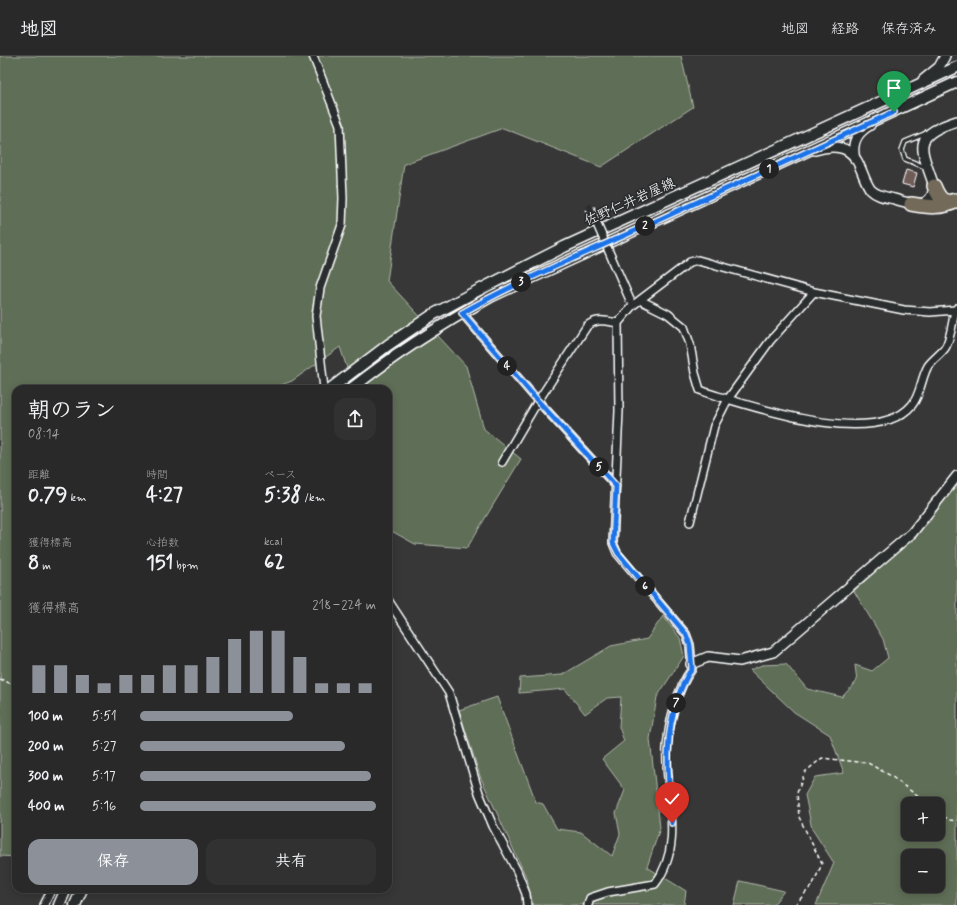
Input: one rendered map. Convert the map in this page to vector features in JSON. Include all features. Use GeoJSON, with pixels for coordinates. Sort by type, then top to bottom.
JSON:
{"type":"FeatureCollection","features":[{"type":"Feature","properties":{"kind":"highway"},"geometry":{"type":"LineString","coordinates":[[934,186],[943,200],[947,202],[957,200]]}},
{"type":"Feature","properties":{"kind":"highway"},"geometry":{"type":"LineString","coordinates":[[911,204],[934,208],[947,206],[957,200]]}},
{"type":"Feature","properties":{"kind":"main road","name":"佐野仁井岩屋線"},"geometry":{"type":"LineString","coordinates":[[335,385],[388,345],[434,314],[473,293],[564,247],[957,67]]}},
{"type":"Feature","properties":{"kind":"main road","name":"佐野仁井岩屋線"},"geometry":{"type":"LineString","coordinates":[[356,385],[439,325],[492,296],[580,254],[770,169],[957,82]]}},
{"type":"Feature","properties":{"kind":"main road"},"geometry":{"type":"LineString","coordinates":[[59,905],[64,893]]}},
{"type":"Feature","properties":{"kind":"main road"},"geometry":{"type":"LineString","coordinates":[[75,905],[80,893]]}},
{"type":"Feature","properties":{"kind":"street"},"geometry":{"type":"LineString","coordinates":[[313,56],[340,125],[343,191],[342,225],[320,288],[316,316],[324,385]]}},
{"type":"Feature","properties":{"kind":"street"},"geometry":{"type":"LineString","coordinates":[[906,90],[935,71],[945,56]]}},
{"type":"Feature","properties":{"kind":"street"},"geometry":{"type":"LineString","coordinates":[[855,159],[853,148],[857,136],[867,126],[894,112]]}},
{"type":"Feature","properties":{"kind":"street"},"geometry":{"type":"LineString","coordinates":[[770,169],[818,149],[829,147],[841,148],[847,150],[855,159],[868,185],[875,193],[911,204],[924,203],[929,200],[934,192],[934,186],[923,153],[922,143],[931,132],[957,121]]}},
{"type":"Feature","properties":{"kind":"street"},"geometry":{"type":"LineString","coordinates":[[590,208],[631,303]]}},
{"type":"Feature","properties":{"kind":"street"},"geometry":{"type":"LineString","coordinates":[[588,905],[590,898],[608,892],[655,884],[666,863],[672,842],[667,747],[673,711],[686,676],[692,669],[690,645],[686,634],[618,553],[613,543],[619,410],[618,323],[631,303],[640,300],[690,262],[698,260],[814,292],[904,310],[930,312],[956,309],[946,347],[928,367],[916,399],[911,406],[893,419],[849,426],[787,416],[700,390],[694,373],[690,344],[684,328],[668,314],[640,300]]}},
{"type":"Feature","properties":{"kind":"street"},"geometry":{"type":"LineString","coordinates":[[690,522],[714,426],[728,399],[770,341],[814,292]]}},
{"type":"Feature","properties":{"kind":"street"},"geometry":{"type":"LineString","coordinates":[[462,313],[538,401],[616,486]]}},
{"type":"Feature","properties":{"kind":"street"},"geometry":{"type":"LineString","coordinates":[[502,462],[538,401],[587,326],[594,321],[618,323]]}},
{"type":"Feature","properties":{"kind":"street"},"geometry":{"type":"LineString","coordinates":[[691,664],[708,657],[740,661],[772,652],[912,533],[957,476]]}},
{"type":"Feature","properties":{"kind":"street"},"geometry":{"type":"LineString","coordinates":[[392,606],[449,693],[479,794],[493,826],[517,871],[526,894],[527,905]]}},
{"type":"Feature","properties":{"kind":"street"},"geometry":{"type":"LineString","coordinates":[[44,905],[50,893]]}},
{"type":"Feature","properties":{"kind":"lane"},"geometry":{"type":"LineString","coordinates":[[928,169],[905,159],[902,150],[905,142],[931,132]]}},
{"type":"Feature","properties":{"kind":"path"},"geometry":{"type":"LineString","coordinates":[[0,680],[12,684]]}},
{"type":"Feature","properties":{"kind":"path"},"geometry":{"type":"LineString","coordinates":[[795,905],[813,884],[822,864],[799,818],[797,793],[805,772],[822,758],[868,763],[891,776],[919,797]]}},
{"type":"Feature","properties":{"kind":"path"},"geometry":{"type":"LineString","coordinates":[[945,817],[949,820],[957,821]]}},
{"type":"Feature","properties":{"kind":"green space"},"geometry":{"type":"Polygon","coordinates":[[[0,56],[681,56],[693,107],[601,167],[503,128],[404,164],[387,281],[466,366],[484,429],[521,459],[467,548],[415,544],[392,531],[392,385],[353,385],[340,347],[292,381],[281,385],[12,385],[12,857],[0,856],[0,56]]]}},
{"type":"Feature","properties":{"kind":"green space"},"geometry":{"type":"Polygon","coordinates":[[[957,479],[957,905],[816,905],[834,863],[812,829],[805,795],[815,777],[844,773],[830,735],[794,712],[750,670],[762,665],[786,664],[807,689],[842,697],[857,681],[855,665],[872,671],[888,658],[883,639],[854,591],[930,521],[957,479]]]}},
{"type":"Feature","properties":{"kind":"green space"},"geometry":{"type":"Polygon","coordinates":[[[663,616],[680,638],[684,656],[657,697],[650,739],[660,828],[647,867],[686,891],[684,905],[533,905],[526,877],[480,776],[459,710],[497,697],[536,802],[543,804],[557,829],[581,832],[612,856],[620,834],[616,813],[625,790],[602,759],[624,741],[619,727],[621,697],[607,698],[585,714],[565,689],[519,693],[520,678],[562,675],[611,646],[647,639],[663,616]]]}},
{"type":"Feature","properties":{"kind":"green space"},"geometry":{"type":"Polygon","coordinates":[[[740,881],[784,891],[773,905],[734,905],[740,881]]]}},
{"type":"Feature","properties":{"kind":"building"},"geometry":{"type":"Polygon","coordinates":[[[906,170],[917,173],[913,187],[902,184],[906,170]]]}},
{"type":"Feature","properties":{"kind":"route"},"geometry":{"type":"LineString","coordinates":[[672,823],[667,747],[673,711],[686,676],[692,669],[690,645],[686,634],[618,553],[613,543],[616,486],[538,401],[462,313],[492,296],[580,254],[641,228],[894,112]]}}]}
